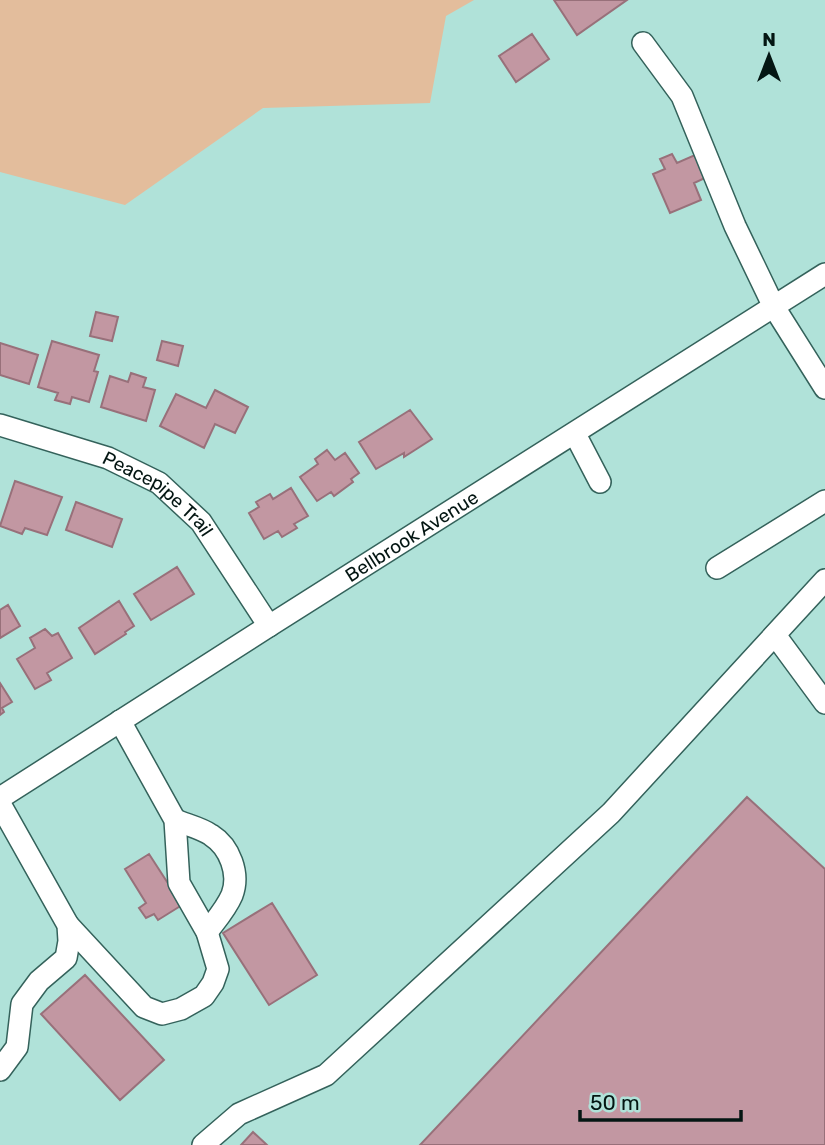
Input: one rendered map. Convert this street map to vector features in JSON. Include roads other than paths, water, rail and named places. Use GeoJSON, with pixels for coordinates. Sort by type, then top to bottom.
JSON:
{"type":"FeatureCollection","features":[{"type":"Feature","properties":{"kind":"street"},"geometry":{"type":"LineString","coordinates":[[643,43],[682,96],[734,226],[774,307],[825,388]]}},
{"type":"Feature","properties":{"kind":"street","name":"Bellbrook Avenue"},"geometry":{"type":"LineString","coordinates":[[0,799],[269,625],[825,274]]}},
{"type":"Feature","properties":{"kind":"street","name":"Peacepipe Trail"},"geometry":{"type":"LineString","coordinates":[[0,425],[108,458],[159,483],[201,522],[269,625]]}},
{"type":"Feature","properties":{"kind":"street"},"geometry":{"type":"LineString","coordinates":[[575,434],[600,482]]}},
{"type":"Feature","properties":{"kind":"street"},"geometry":{"type":"LineString","coordinates":[[717,568],[825,500]]}},
{"type":"Feature","properties":{"kind":"street"},"geometry":{"type":"LineString","coordinates":[[203,1145],[239,1114],[326,1075],[611,813],[825,580]]}},
{"type":"Feature","properties":{"kind":"street"},"geometry":{"type":"LineString","coordinates":[[775,635],[825,703]]}},
{"type":"Feature","properties":{"kind":"street"},"geometry":{"type":"LineString","coordinates":[[0,804],[68,925],[145,1007],[162,1014],[181,1009],[204,996],[213,983],[218,968],[207,932],[179,883],[175,820],[120,721]]}},
{"type":"Feature","properties":{"kind":"street"},"geometry":{"type":"LineString","coordinates":[[175,820],[212,835],[226,848],[233,866],[233,892],[207,932]]}},
{"type":"Feature","properties":{"kind":"street"},"geometry":{"type":"LineString","coordinates":[[0,1070],[17,1048],[22,1004],[38,981],[66,958],[68,925]]}}]}
